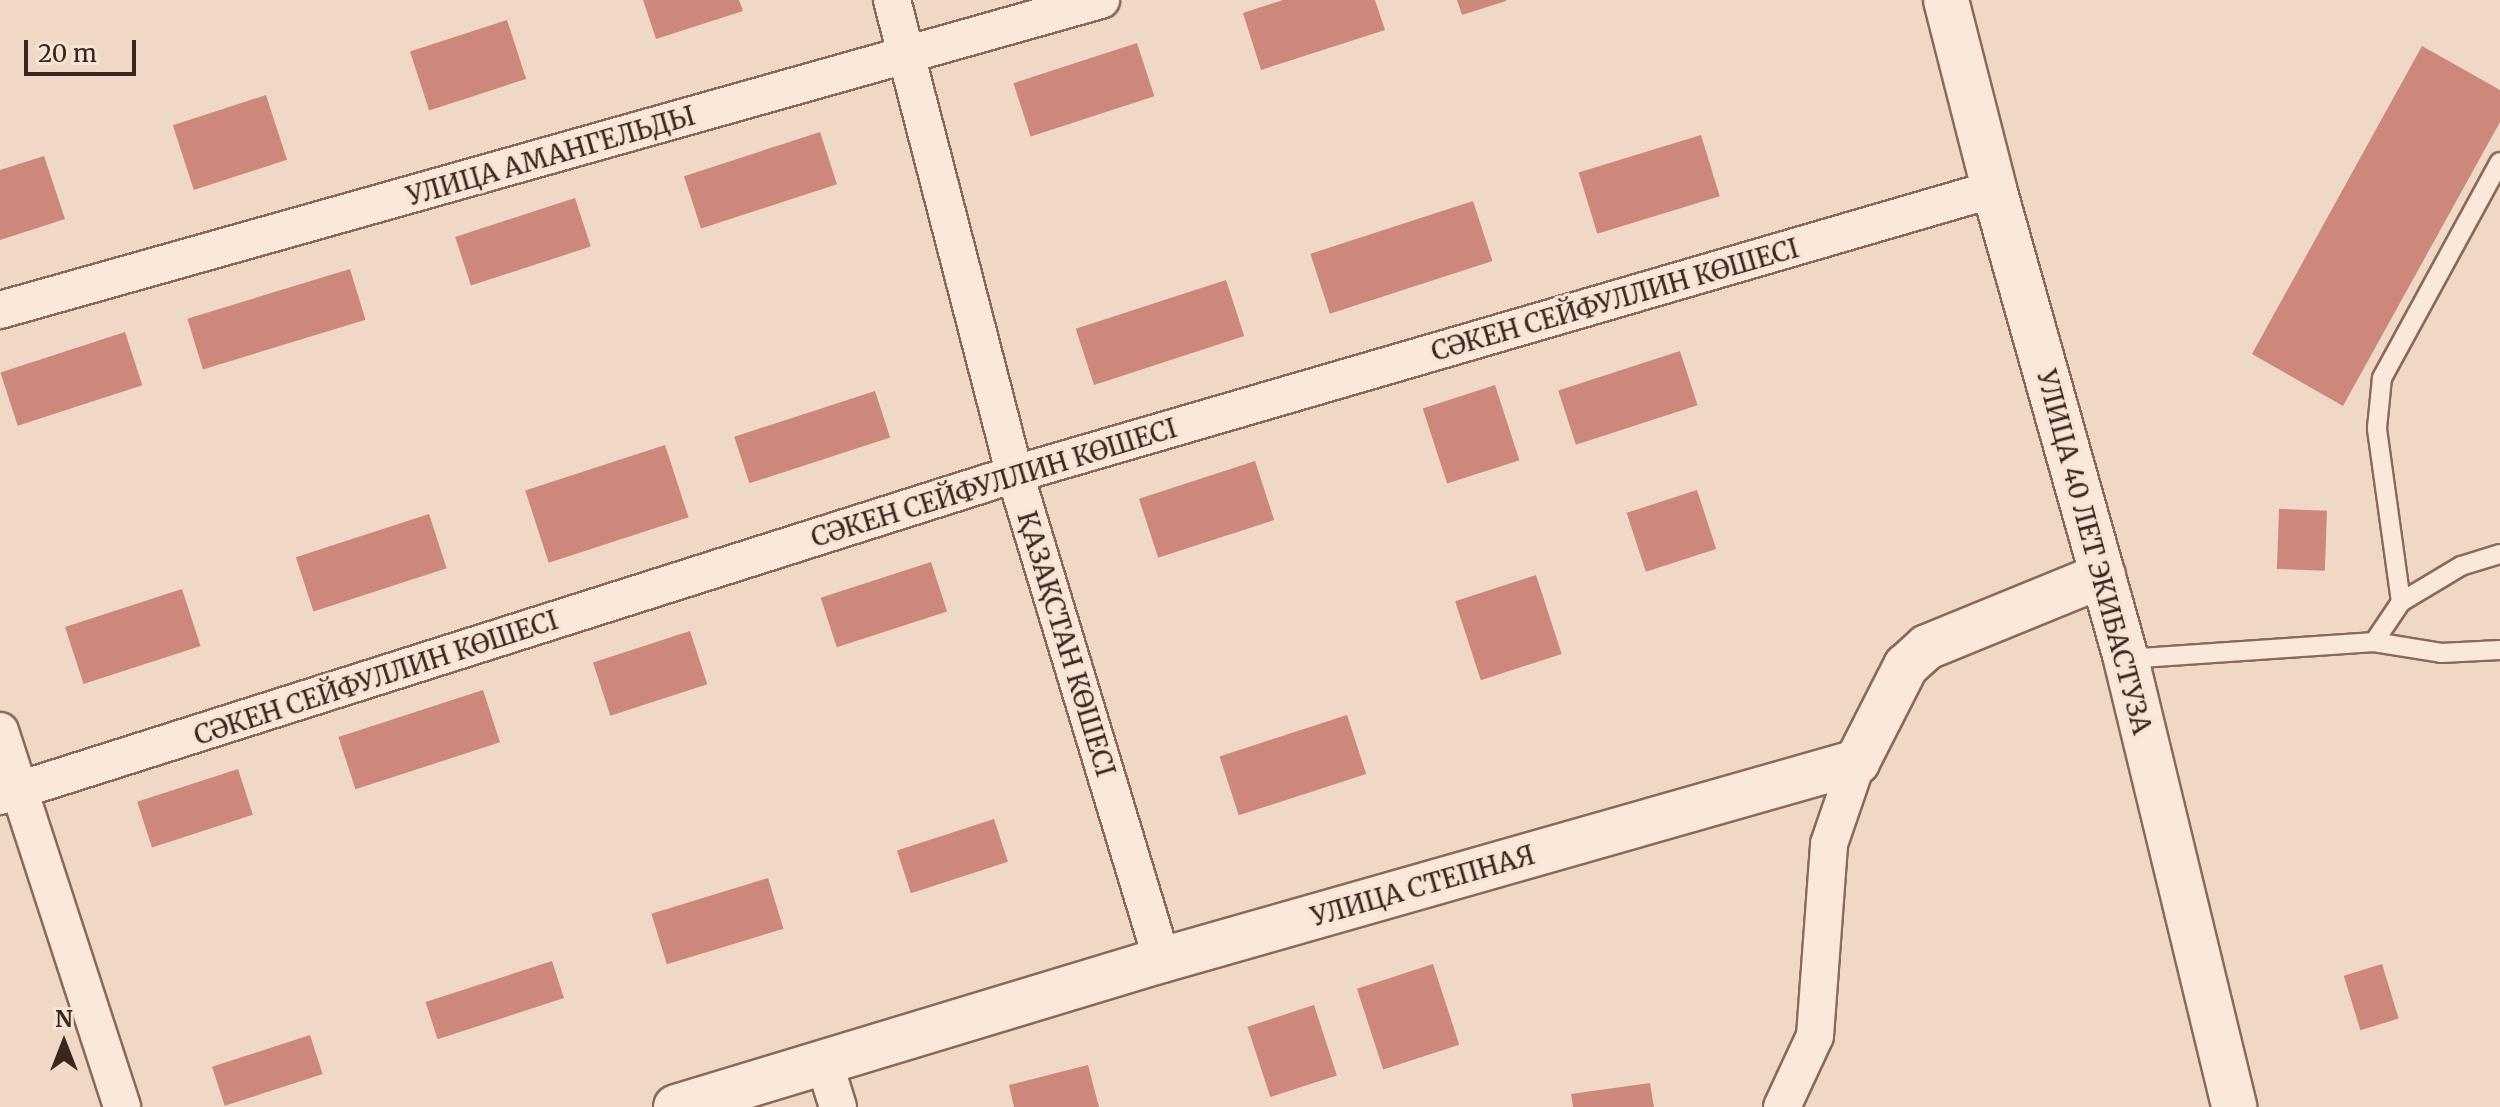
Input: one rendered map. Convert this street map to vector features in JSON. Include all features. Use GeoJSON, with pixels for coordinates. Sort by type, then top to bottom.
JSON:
{"type":"FeatureCollection","features":[{"type":"Feature","properties":{"kind":"street","name":"ҚАЗАҚСТАН КӨШЕСІ"},"geometry":{"type":"LineString","coordinates":[[892,0],[1015,474],[1162,960]]}},
{"type":"Feature","properties":{"kind":"street","name":"УЛИЦА АМАНГЕЛЬДЫ"},"geometry":{"type":"LineString","coordinates":[[0,310],[1101,0]]}},
{"type":"Feature","properties":{"kind":"street","name":"УЛИЦА 40 ЛЕТ ЭКИБАСТУЗА"},"geometry":{"type":"LineString","coordinates":[[1946,0],[1994,189],[2126,659],[2234,1107]]}},
{"type":"Feature","properties":{"kind":"street","name":"СӘКЕН СЕЙФУЛЛИН КӨШЕСІ"},"geometry":{"type":"LineString","coordinates":[[9,794],[1015,474],[1994,189]]}},
{"type":"Feature","properties":{"kind":"street"},"geometry":{"type":"LineString","coordinates":[[1782,1107],[1815,1036],[1829,844],[1857,762],[1906,666],[1927,647],[2103,575]]}},
{"type":"Feature","properties":{"kind":"street"},"geometry":{"type":"LineString","coordinates":[[0,731],[9,794],[122,1107]]}},
{"type":"Feature","properties":{"kind":"street","name":"УЛИЦА СТЕПНАЯ"},"geometry":{"type":"LineString","coordinates":[[676,1107],[1162,960],[1857,762]]}},
{"type":"Feature","properties":{"kind":"street"},"geometry":{"type":"LineString","coordinates":[[824,1062],[838,1107]]}},
{"type":"Feature","properties":{"kind":"lane"},"geometry":{"type":"LineString","coordinates":[[2401,602],[2377,428],[2382,378],[2500,162]]}},
{"type":"Feature","properties":{"kind":"lane"},"geometry":{"type":"LineString","coordinates":[[2374,642],[2401,602],[2461,566],[2500,554]]}},
{"type":"Feature","properties":{"kind":"lane"},"geometry":{"type":"LineString","coordinates":[[2126,659],[2374,642],[2441,653],[2500,650]]}},
{"type":"Feature","properties":{"kind":"building"},"geometry":{"type":"Polygon","coordinates":[[[643,0],[739,0],[743,11],[656,39],[643,0]]]}},
{"type":"Feature","properties":{"kind":"building"},"geometry":{"type":"Polygon","coordinates":[[[1283,0],[1375,0],[1385,30],[1261,70],[1243,13],[1283,0]]]}},
{"type":"Feature","properties":{"kind":"building"},"geometry":{"type":"Polygon","coordinates":[[[1457,0],[1506,0],[1506,1],[1462,15],[1457,0]]]}},
{"type":"Feature","properties":{"kind":"building"},"geometry":{"type":"Polygon","coordinates":[[[507,20],[526,79],[429,110],[410,52],[507,20]]]}},
{"type":"Feature","properties":{"kind":"building"},"geometry":{"type":"Polygon","coordinates":[[[1137,43],[1154,96],[1031,136],[1013,83],[1137,43]]]}},
{"type":"Feature","properties":{"kind":"building"},"geometry":{"type":"Polygon","coordinates":[[[2422,46],[2500,90],[2500,122],[2343,406],[2252,354],[2422,46]]]}},
{"type":"Feature","properties":{"kind":"building"},"geometry":{"type":"Polygon","coordinates":[[[266,95],[287,160],[194,190],[173,125],[266,95]]]}},
{"type":"Feature","properties":{"kind":"building"},"geometry":{"type":"Polygon","coordinates":[[[820,132],[837,184],[701,228],[684,176],[820,132]]]}},
{"type":"Feature","properties":{"kind":"building"},"geometry":{"type":"Polygon","coordinates":[[[1701,135],[1720,196],[1597,234],[1579,172],[1701,135]]]}},
{"type":"Feature","properties":{"kind":"building"},"geometry":{"type":"Polygon","coordinates":[[[44,156],[65,219],[0,240],[0,170],[44,156]]]}},
{"type":"Feature","properties":{"kind":"building"},"geometry":{"type":"Polygon","coordinates":[[[575,198],[591,247],[471,285],[455,237],[575,198]]]}},
{"type":"Feature","properties":{"kind":"building"},"geometry":{"type":"Polygon","coordinates":[[[1473,201],[1492,261],[1330,314],[1310,254],[1473,201]]]}},
{"type":"Feature","properties":{"kind":"building"},"geometry":{"type":"Polygon","coordinates":[[[350,269],[365,320],[203,369],[187,319],[350,269]]]}},
{"type":"Feature","properties":{"kind":"building"},"geometry":{"type":"Polygon","coordinates":[[[1226,280],[1244,336],[1094,385],[1076,329],[1226,280]]]}},
{"type":"Feature","properties":{"kind":"building"},"geometry":{"type":"Polygon","coordinates":[[[125,332],[142,385],[18,426],[0,372],[125,332]]]}},
{"type":"Feature","properties":{"kind":"building"},"geometry":{"type":"Polygon","coordinates":[[[1680,351],[1698,405],[1576,445],[1558,391],[1680,351]]]}},
{"type":"Feature","properties":{"kind":"building"},"geometry":{"type":"Polygon","coordinates":[[[1495,385],[1519,460],[1447,484],[1423,408],[1495,385]]]}},
{"type":"Feature","properties":{"kind":"building"},"geometry":{"type":"Polygon","coordinates":[[[875,391],[890,438],[749,483],[734,437],[875,391]]]}},
{"type":"Feature","properties":{"kind":"building"},"geometry":{"type":"Polygon","coordinates":[[[665,445],[688,517],[549,563],[525,490],[665,445]]]}},
{"type":"Feature","properties":{"kind":"building"},"geometry":{"type":"Polygon","coordinates":[[[1255,461],[1274,520],[1158,558],[1139,499],[1255,461]]]}},
{"type":"Feature","properties":{"kind":"building"},"geometry":{"type":"Polygon","coordinates":[[[1697,490],[1716,549],[1646,572],[1627,513],[1697,490]]]}},
{"type":"Feature","properties":{"kind":"building"},"geometry":{"type":"Polygon","coordinates":[[[2279,509],[2327,511],[2325,571],[2277,569],[2279,509]]]}},
{"type":"Feature","properties":{"kind":"building"},"geometry":{"type":"Polygon","coordinates":[[[429,514],[447,568],[313,611],[296,557],[429,514]]]}},
{"type":"Feature","properties":{"kind":"building"},"geometry":{"type":"Polygon","coordinates":[[[931,562],[947,611],[837,647],[821,598],[931,562]]]}},
{"type":"Feature","properties":{"kind":"building"},"geometry":{"type":"Polygon","coordinates":[[[1536,575],[1562,654],[1481,680],[1455,601],[1536,575]]]}},
{"type":"Feature","properties":{"kind":"building"},"geometry":{"type":"Polygon","coordinates":[[[182,589],[201,646],[84,684],[65,627],[182,589]]]}},
{"type":"Feature","properties":{"kind":"building"},"geometry":{"type":"Polygon","coordinates":[[[690,631],[707,684],[610,716],[593,663],[690,631]]]}},
{"type":"Feature","properties":{"kind":"building"},"geometry":{"type":"Polygon","coordinates":[[[483,690],[500,742],[355,789],[338,737],[483,690]]]}},
{"type":"Feature","properties":{"kind":"building"},"geometry":{"type":"Polygon","coordinates":[[[1347,715],[1366,774],[1239,815],[1220,756],[1347,715]]]}},
{"type":"Feature","properties":{"kind":"building"},"geometry":{"type":"Polygon","coordinates":[[[238,769],[253,815],[152,847],[137,802],[238,769]]]}},
{"type":"Feature","properties":{"kind":"building"},"geometry":{"type":"Polygon","coordinates":[[[994,819],[1008,862],[911,893],[897,851],[994,819]]]}},
{"type":"Feature","properties":{"kind":"building"},"geometry":{"type":"Polygon","coordinates":[[[768,878],[783,929],[667,964],[651,914],[768,878]]]}},
{"type":"Feature","properties":{"kind":"building"},"geometry":{"type":"Polygon","coordinates":[[[552,961],[564,998],[438,1039],[426,1002],[552,961]]]}},
{"type":"Feature","properties":{"kind":"building"},"geometry":{"type":"Polygon","coordinates":[[[1433,964],[1459,1045],[1383,1070],[1357,989],[1433,964]]]}},
{"type":"Feature","properties":{"kind":"building"},"geometry":{"type":"Polygon","coordinates":[[[2382,964],[2399,1019],[2360,1030],[2344,976],[2382,964]]]}},
{"type":"Feature","properties":{"kind":"building"},"geometry":{"type":"Polygon","coordinates":[[[1314,1005],[1337,1075],[1270,1097],[1247,1027],[1314,1005]]]}},
{"type":"Feature","properties":{"kind":"building"},"geometry":{"type":"Polygon","coordinates":[[[310,1035],[323,1074],[225,1106],[212,1067],[310,1035]]]}},
{"type":"Feature","properties":{"kind":"building"},"geometry":{"type":"Polygon","coordinates":[[[1088,1065],[1099,1107],[1014,1107],[1009,1085],[1088,1065]]]}},
{"type":"Feature","properties":{"kind":"building"},"geometry":{"type":"Polygon","coordinates":[[[1650,1083],[1654,1107],[1573,1107],[1571,1094],[1650,1083]]]}}]}
